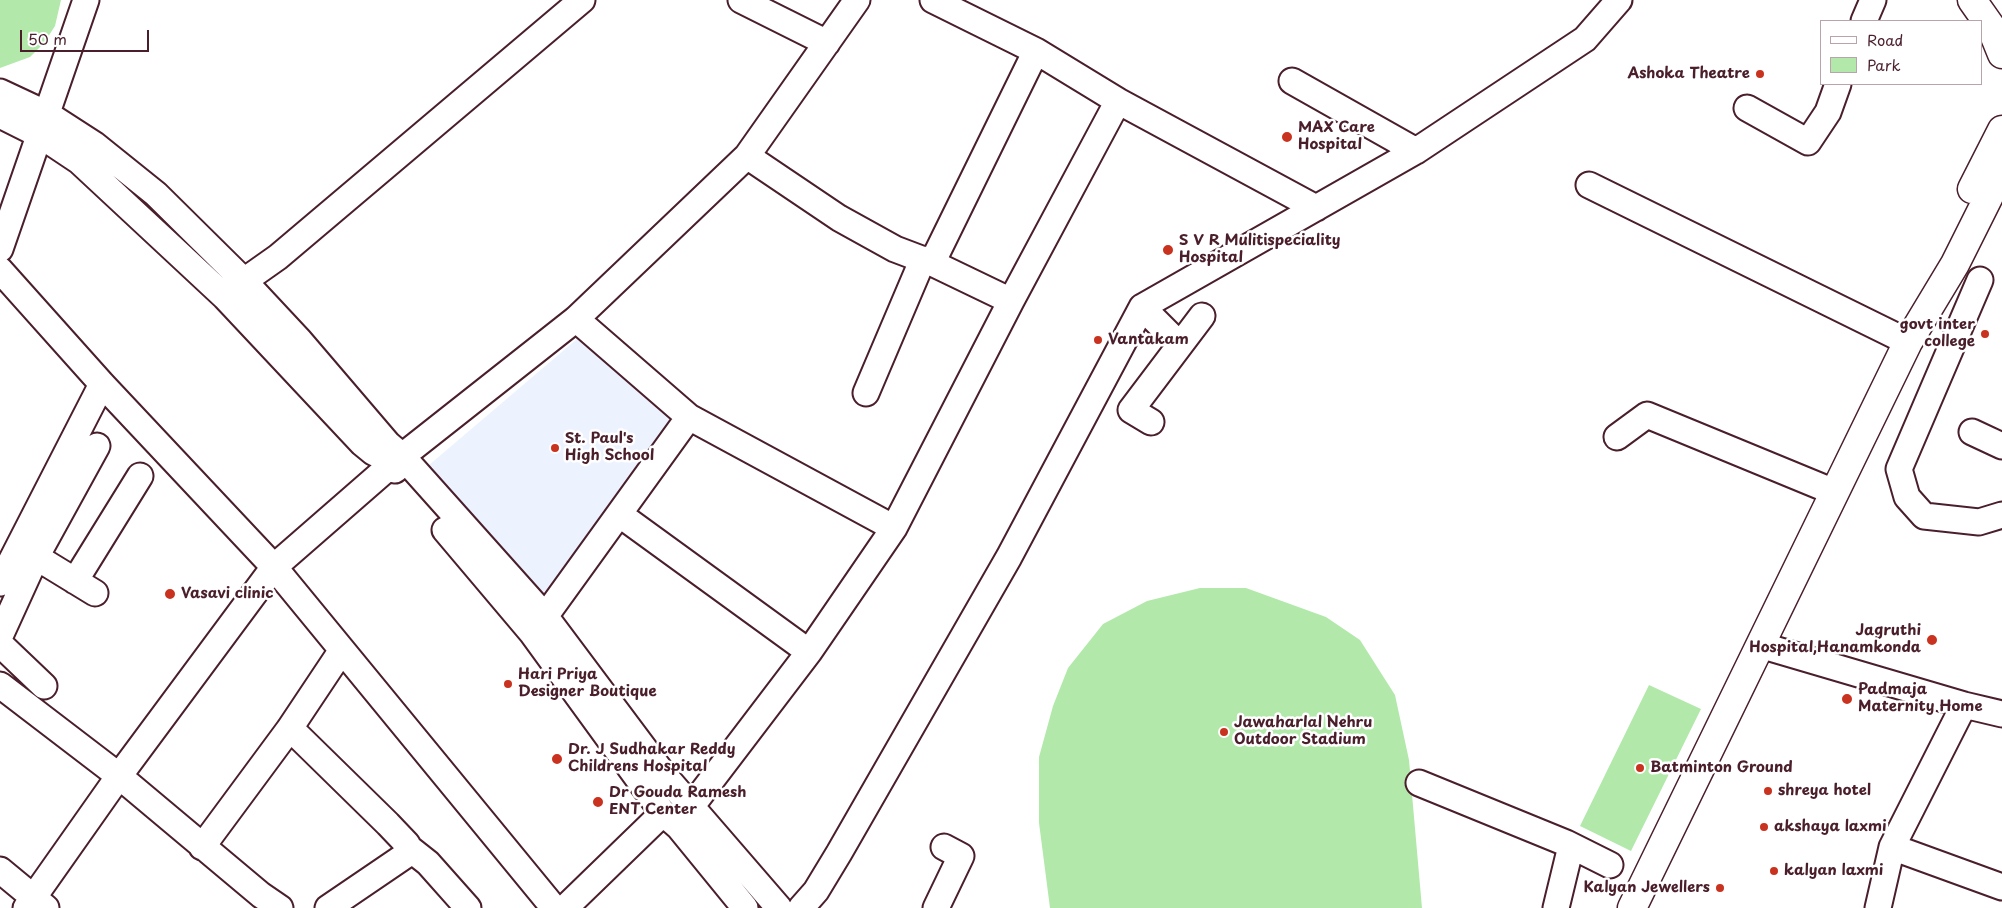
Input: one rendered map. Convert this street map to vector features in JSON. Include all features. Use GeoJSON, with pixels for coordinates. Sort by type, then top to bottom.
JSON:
{"type":"FeatureCollection","features":[{"type":"Feature","properties":{"kind":"main road"},"geometry":{"type":"LineString","coordinates":[[1972,0],[2002,23]]}},
{"type":"Feature","properties":{"kind":"main road"},"geometry":{"type":"LineString","coordinates":[[1972,0],[1991,27],[2002,54]]}},
{"type":"Feature","properties":{"kind":"main road"},"geometry":{"type":"LineString","coordinates":[[1908,342],[1939,255],[2002,130]]}},
{"type":"Feature","properties":{"kind":"main road"},"geometry":{"type":"LineString","coordinates":[[1632,908],[1908,342],[1955,264],[2000,177]]}},
{"type":"Feature","properties":{"kind":"street"},"geometry":{"type":"LineString","coordinates":[[0,249],[86,0]]}},
{"type":"Feature","properties":{"kind":"street"},"geometry":{"type":"LineString","coordinates":[[244,281],[278,257],[582,0]]}},
{"type":"Feature","properties":{"kind":"street"},"geometry":{"type":"LineString","coordinates":[[741,0],[827,43]]}},
{"type":"Feature","properties":{"kind":"street"},"geometry":{"type":"LineString","coordinates":[[0,870],[35,905],[119,776],[274,567],[396,461],[576,320],[747,156],[858,0]]}},
{"type":"Feature","properties":{"kind":"street"},"geometry":{"type":"LineString","coordinates":[[933,0],[1036,51],[1118,101],[1316,208]]}},
{"type":"Feature","properties":{"kind":"street"},"geometry":{"type":"LineString","coordinates":[[801,908],[816,891],[839,853],[1009,556],[1142,307],[1416,151],[1585,39],[1618,0]]}},
{"type":"Feature","properties":{"kind":"street"},"geometry":{"type":"LineString","coordinates":[[1864,20],[1873,0]]}},
{"type":"Feature","properties":{"kind":"street"},"geometry":{"type":"LineString","coordinates":[[866,393],[927,261],[1036,51]]}},
{"type":"Feature","properties":{"kind":"street"},"geometry":{"type":"LineString","coordinates":[[1292,81],[1416,151]]}},
{"type":"Feature","properties":{"kind":"street"},"geometry":{"type":"LineString","coordinates":[[1747,108],[1808,142],[1828,112],[1838,85]]}},
{"type":"Feature","properties":{"kind":"street"},"geometry":{"type":"LineString","coordinates":[[0,92],[44,124],[79,161],[225,297],[362,443],[373,452],[396,461]]}},
{"type":"Feature","properties":{"kind":"street"},"geometry":{"type":"LineString","coordinates":[[691,807],[809,652],[894,528],[1011,301],[1118,101]]}},
{"type":"Feature","properties":{"kind":"street"},"geometry":{"type":"LineString","coordinates":[[0,115],[44,124],[96,145],[156,194],[244,281],[300,341],[388,444],[396,461],[539,625],[691,807],[779,908]]}},
{"type":"Feature","properties":{"kind":"street"},"geometry":{"type":"LineString","coordinates":[[747,156],[839,218],[895,249],[927,261],[1011,301]]}},
{"type":"Feature","properties":{"kind":"street"},"geometry":{"type":"LineString","coordinates":[[1589,185],[1908,342]]}},
{"type":"Feature","properties":{"kind":"street"},"geometry":{"type":"LineString","coordinates":[[0,270],[102,384],[274,567],[554,908]]}},
{"type":"Feature","properties":{"kind":"street"},"geometry":{"type":"LineString","coordinates":[[1980,280],[1899,469],[1907,497],[1924,516],[1979,522],[2002,516]]}},
{"type":"Feature","properties":{"kind":"street"},"geometry":{"type":"LineString","coordinates":[[1142,307],[1180,345]]}},
{"type":"Feature","properties":{"kind":"street"},"geometry":{"type":"LineString","coordinates":[[1151,422],[1131,410],[1202,316]]}},
{"type":"Feature","properties":{"kind":"street"},"geometry":{"type":"LineString","coordinates":[[576,320],[689,417],[894,528]]}},
{"type":"Feature","properties":{"kind":"street"},"geometry":{"type":"LineString","coordinates":[[0,636],[27,552],[102,384]]}},
{"type":"Feature","properties":{"kind":"street"},"geometry":{"type":"LineString","coordinates":[[1617,437],[1647,415],[1834,492]]}},
{"type":"Feature","properties":{"kind":"street"},"geometry":{"type":"LineString","coordinates":[[539,625],[689,417]]}},
{"type":"Feature","properties":{"kind":"street"},"geometry":{"type":"LineString","coordinates":[[1972,432],[2002,446]]}},
{"type":"Feature","properties":{"kind":"street"},"geometry":{"type":"LineString","coordinates":[[0,583],[27,552],[97,446]]}},
{"type":"Feature","properties":{"kind":"street"},"geometry":{"type":"LineString","coordinates":[[27,552],[85,587],[140,476]]}},
{"type":"Feature","properties":{"kind":"street"},"geometry":{"type":"LineString","coordinates":[[619,514],[809,652]]}},
{"type":"Feature","properties":{"kind":"street"},"geometry":{"type":"LineString","coordinates":[[539,625],[663,813],[679,827],[745,908]]}},
{"type":"Feature","properties":{"kind":"street"},"geometry":{"type":"LineString","coordinates":[[0,644],[44,686]]}},
{"type":"Feature","properties":{"kind":"street"},"geometry":{"type":"LineString","coordinates":[[1760,645],[1964,705],[2002,714]]}},
{"type":"Feature","properties":{"kind":"street"},"geometry":{"type":"LineString","coordinates":[[202,847],[290,728],[342,650]]}},
{"type":"Feature","properties":{"kind":"street"},"geometry":{"type":"LineString","coordinates":[[0,685],[119,776],[202,847],[280,908]]}},
{"type":"Feature","properties":{"kind":"street"},"geometry":{"type":"LineString","coordinates":[[1878,908],[1892,847],[1964,705]]}},
{"type":"Feature","properties":{"kind":"street"},"geometry":{"type":"LineString","coordinates":[[290,728],[388,824],[407,844],[408,848],[428,863],[468,908]]}},
{"type":"Feature","properties":{"kind":"street"},"geometry":{"type":"LineString","coordinates":[[1419,783],[1571,846],[1610,865]]}},
{"type":"Feature","properties":{"kind":"street"},"geometry":{"type":"LineString","coordinates":[[565,908],[663,813]]}},
{"type":"Feature","properties":{"kind":"street"},"geometry":{"type":"LineString","coordinates":[[1556,908],[1571,846]]}},
{"type":"Feature","properties":{"kind":"street"},"geometry":{"type":"LineString","coordinates":[[936,908],[961,856],[944,847]]}},
{"type":"Feature","properties":{"kind":"street"},"geometry":{"type":"LineString","coordinates":[[1892,847],[2002,887]]}},
{"type":"Feature","properties":{"kind":"street"},"geometry":{"type":"LineString","coordinates":[[328,908],[406,855],[408,848]]}},
{"type":"Feature","properties":{"kind":"shaded area","name":"St. Paul's High School"},"geometry":{"type":"Polygon","coordinates":[[[577,339],[676,425],[546,600],[422,471],[577,339]]]}},
{"type":"Feature","properties":{"kind":"green space"},"geometry":{"type":"Polygon","coordinates":[[[0,0],[61,0],[55,26],[44,43],[30,57],[0,68],[0,0]]]}},
{"type":"Feature","properties":{"kind":"green space","name":"Jawaharlal Nehru Outdoor Stadium"},"geometry":{"type":"Polygon","coordinates":[[[1200,588],[1246,588],[1326,617],[1360,640],[1395,695],[1409,760],[1422,908],[1050,908],[1039,823],[1039,757],[1053,706],[1068,668],[1103,624],[1147,601],[1200,588]]]}},
{"type":"Feature","properties":{"kind":"green space","name":"Batminton Ground"},"geometry":{"type":"Polygon","coordinates":[[[1649,685],[1701,709],[1631,851],[1580,826],[1649,685]]]}},
{"type":"Feature","properties":{"kind":"place","name":"Ashoka Theatre"},"geometry":{"type":"Point","coordinates":[1760,74]}},
{"type":"Feature","properties":{"kind":"place","name":"MAX Care Hospital"},"geometry":{"type":"Point","coordinates":[1287,137]}},
{"type":"Feature","properties":{"kind":"place","name":"S V R Mulitispeciality Hospital"},"geometry":{"type":"Point","coordinates":[1168,250]}},
{"type":"Feature","properties":{"kind":"place","name":"govt inter college"},"geometry":{"type":"Point","coordinates":[1985,334]}},
{"type":"Feature","properties":{"kind":"place","name":"Vantakam"},"geometry":{"type":"Point","coordinates":[1098,340]}},
{"type":"Feature","properties":{"kind":"place","name":"St. Paul's High School"},"geometry":{"type":"Point","coordinates":[555,448]}},
{"type":"Feature","properties":{"kind":"place","name":"Vasavi clinic"},"geometry":{"type":"Point","coordinates":[170,594]}},
{"type":"Feature","properties":{"kind":"place","name":"Jagruthi Hospital,Hanamkonda"},"geometry":{"type":"Point","coordinates":[1932,640]}},
{"type":"Feature","properties":{"kind":"place","name":"Hari Priya Designer Boutique"},"geometry":{"type":"Point","coordinates":[508,684]}},
{"type":"Feature","properties":{"kind":"place","name":"Padmaja Maternity Home"},"geometry":{"type":"Point","coordinates":[1847,699]}},
{"type":"Feature","properties":{"kind":"place","name":"Jawaharlal Nehru Outdoor Stadium"},"geometry":{"type":"Point","coordinates":[1224,732]}},
{"type":"Feature","properties":{"kind":"place","name":"Dr. J Sudhakar Reddy Childrens Hospital"},"geometry":{"type":"Point","coordinates":[557,759]}},
{"type":"Feature","properties":{"kind":"place","name":"Batminton Ground"},"geometry":{"type":"Point","coordinates":[1640,768]}},
{"type":"Feature","properties":{"kind":"place","name":"shreya hotel"},"geometry":{"type":"Point","coordinates":[1768,791]}},
{"type":"Feature","properties":{"kind":"place","name":"Dr Gouda Ramesh ENT Center"},"geometry":{"type":"Point","coordinates":[598,802]}},
{"type":"Feature","properties":{"kind":"place","name":"akshaya laxmi"},"geometry":{"type":"Point","coordinates":[1764,827]}},
{"type":"Feature","properties":{"kind":"place","name":"kalyan laxmi"},"geometry":{"type":"Point","coordinates":[1774,871]}},
{"type":"Feature","properties":{"kind":"place","name":"Kalyan Jewellers"},"geometry":{"type":"Point","coordinates":[1720,888]}}]}
